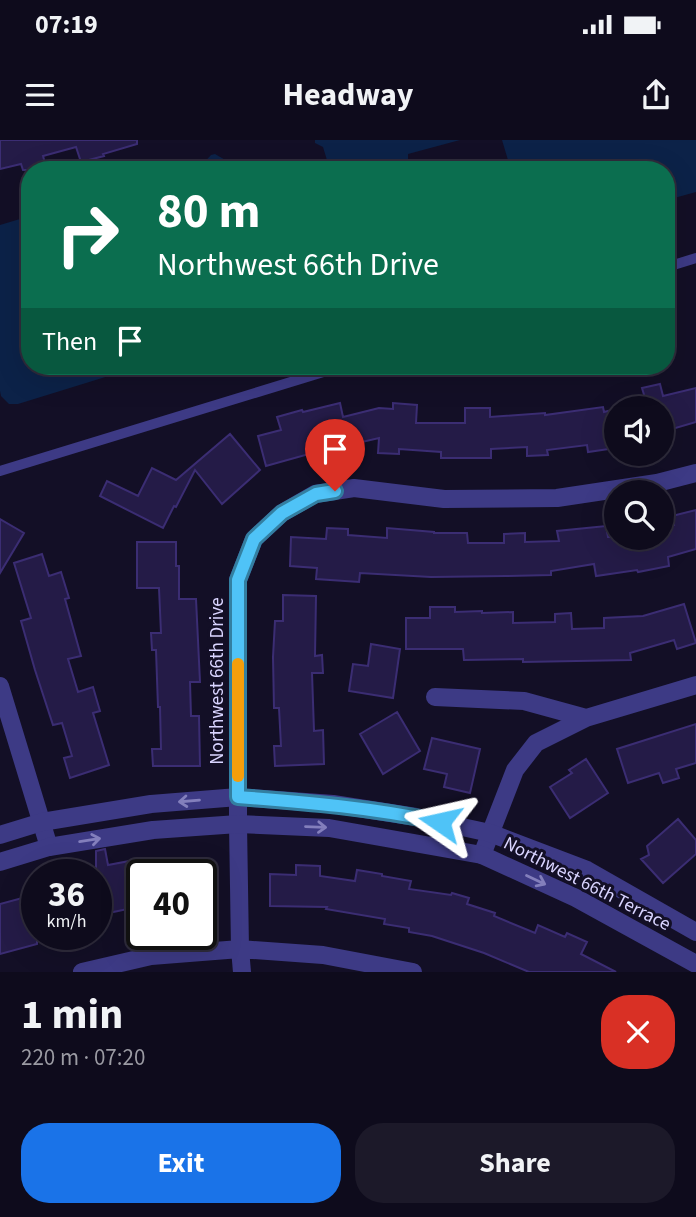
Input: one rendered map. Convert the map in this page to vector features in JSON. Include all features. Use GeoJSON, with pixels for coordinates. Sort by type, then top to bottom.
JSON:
{"type":"FeatureCollection","features":[{"type":"Feature","properties":{"kind":"street","name":"Northwest 66th Drive"},"geometry":{"type":"LineString","coordinates":[[242,972],[238,824],[238,580],[254,539],[282,513],[316,494],[354,488],[444,499],[557,498],[657,483],[696,473]]}},
{"type":"Feature","properties":{"kind":"street"},"geometry":{"type":"LineString","coordinates":[[482,855],[515,770],[536,743],[586,718],[696,685]]}},
{"type":"Feature","properties":{"kind":"street"},"geometry":{"type":"LineString","coordinates":[[0,686],[49,846]]}},
{"type":"Feature","properties":{"kind":"street"},"geometry":{"type":"LineString","coordinates":[[435,697],[524,701],[586,718]]}},
{"type":"Feature","properties":{"kind":"street","name":"Northwest 66th Terrace"},"geometry":{"type":"LineString","coordinates":[[0,835],[42,822],[151,804],[238,797],[333,804],[416,817],[491,833],[587,870],[696,932]]}},
{"type":"Feature","properties":{"kind":"street","name":"Northwest 66th Terrace"},"geometry":{"type":"LineString","coordinates":[[0,862],[49,846],[153,830],[238,824],[330,828],[482,855],[576,898],[695,960]]}},
{"type":"Feature","properties":{"kind":"street"},"geometry":{"type":"LineString","coordinates":[[82,972],[151,956],[240,949],[323,955],[413,972]]}},
{"type":"Feature","properties":{"kind":"lane"},"geometry":{"type":"LineString","coordinates":[[675,265],[696,258]]}},
{"type":"Feature","properties":{"kind":"lane"},"geometry":{"type":"LineString","coordinates":[[0,471],[314,375]]}},
{"type":"Feature","properties":{"kind":"water"},"geometry":{"type":"Polygon","coordinates":[[[315,140],[460,140],[408,154],[408,161],[327,161],[323,147],[315,143],[315,140]]]}},
{"type":"Feature","properties":{"kind":"water"},"geometry":{"type":"Polygon","coordinates":[[[502,140],[696,140],[696,192],[675,198],[675,161],[508,161],[502,140]]]}},
{"type":"Feature","properties":{"kind":"water"},"geometry":{"type":"Polygon","coordinates":[[[215,154],[227,161],[205,161],[215,154]]]}},
{"type":"Feature","properties":{"kind":"water"},"geometry":{"type":"Polygon","coordinates":[[[21,219],[21,375],[112,375],[18,404],[9,404],[1,396],[0,225],[21,219]]]}},
{"type":"Feature","properties":{"kind":"building"},"geometry":{"type":"Polygon","coordinates":[[[0,140],[137,140],[137,144],[85,161],[81,161],[76,147],[43,156],[44,161],[21,161],[21,164],[0,169],[0,140]]]}},
{"type":"Feature","properties":{"kind":"building"},"geometry":{"type":"Polygon","coordinates":[[[660,384],[663,396],[644,396],[642,388],[660,384]]]}},
{"type":"Feature","properties":{"kind":"building"},"geometry":{"type":"Polygon","coordinates":[[[696,388],[696,422],[674,428],[674,396],[663,396],[696,388]]]}},
{"type":"Feature","properties":{"kind":"building"},"geometry":{"type":"Polygon","coordinates":[[[340,403],[343,417],[379,408],[393,409],[393,403],[417,405],[416,423],[465,423],[465,408],[490,408],[490,417],[545,415],[603,407],[604,450],[588,452],[587,445],[547,450],[548,455],[527,456],[527,447],[491,449],[491,458],[441,458],[441,452],[399,449],[399,454],[378,453],[379,438],[266,466],[258,436],[281,430],[277,417],[302,410],[303,412],[340,403]]]}},
{"type":"Feature","properties":{"kind":"building"},"geometry":{"type":"Polygon","coordinates":[[[230,434],[260,470],[222,504],[195,470],[163,528],[100,496],[107,481],[138,496],[152,468],[176,480],[230,434]]]}},
{"type":"Feature","properties":{"kind":"building"},"geometry":{"type":"Polygon","coordinates":[[[696,510],[696,549],[668,557],[669,566],[638,572],[596,576],[594,564],[551,571],[551,575],[431,577],[360,573],[359,582],[316,579],[317,568],[290,566],[291,537],[326,539],[327,528],[348,529],[348,535],[387,538],[387,528],[467,533],[468,543],[504,543],[504,534],[525,533],[525,542],[559,541],[557,531],[604,526],[604,550],[674,550],[674,516],[696,510]]]}},
{"type":"Feature","properties":{"kind":"building"},"geometry":{"type":"Polygon","coordinates":[[[0,519],[24,533],[0,573],[0,519]]]}},
{"type":"Feature","properties":{"kind":"building"},"geometry":{"type":"Polygon","coordinates":[[[137,542],[176,542],[179,599],[196,599],[200,682],[190,682],[191,716],[199,716],[200,766],[153,766],[152,749],[161,749],[156,650],[152,650],[151,633],[161,633],[159,588],[137,588],[137,542]]]}},
{"type":"Feature","properties":{"kind":"building"},"geometry":{"type":"Polygon","coordinates":[[[42,554],[49,576],[61,572],[69,598],[65,599],[81,656],[68,659],[78,692],[93,687],[100,711],[93,713],[109,765],[70,778],[64,758],[72,756],[62,723],[53,725],[21,621],[31,618],[14,563],[42,554]]]}},
{"type":"Feature","properties":{"kind":"building"},"geometry":{"type":"Polygon","coordinates":[[[283,595],[316,596],[315,656],[322,655],[323,673],[312,673],[314,731],[323,730],[324,764],[275,766],[274,746],[281,746],[279,708],[274,708],[273,657],[275,621],[283,621],[283,595]]]}},
{"type":"Feature","properties":{"kind":"building"},"geometry":{"type":"Polygon","coordinates":[[[684,604],[696,643],[677,649],[674,640],[630,653],[631,660],[464,660],[463,649],[406,649],[406,618],[430,618],[430,607],[455,607],[455,612],[513,612],[513,623],[555,622],[555,614],[571,613],[572,629],[604,628],[604,618],[643,616],[684,604]]]}},
{"type":"Feature","properties":{"kind":"building"},"geometry":{"type":"Polygon","coordinates":[[[371,644],[400,649],[393,698],[349,691],[353,664],[368,666],[371,644]]]}},
{"type":"Feature","properties":{"kind":"building"},"geometry":{"type":"Polygon","coordinates":[[[397,712],[420,751],[383,774],[360,734],[397,712]]]}},
{"type":"Feature","properties":{"kind":"building"},"geometry":{"type":"Polygon","coordinates":[[[696,724],[696,763],[676,769],[679,778],[663,783],[659,773],[628,783],[617,749],[696,724]]]}},
{"type":"Feature","properties":{"kind":"building"},"geometry":{"type":"Polygon","coordinates":[[[432,738],[480,749],[470,793],[444,787],[447,774],[424,769],[432,738]]]}},
{"type":"Feature","properties":{"kind":"building"},"geometry":{"type":"Polygon","coordinates":[[[586,759],[608,793],[570,818],[550,787],[572,773],[569,770],[586,759]]]}},
{"type":"Feature","properties":{"kind":"building"},"geometry":{"type":"Polygon","coordinates":[[[678,819],[696,840],[696,854],[663,883],[641,859],[649,855],[647,846],[678,819]]]}},
{"type":"Feature","properties":{"kind":"building"},"geometry":{"type":"Polygon","coordinates":[[[105,849],[107,859],[96,859],[96,851],[105,849]]]}},
{"type":"Feature","properties":{"kind":"building"},"geometry":{"type":"Polygon","coordinates":[[[126,862],[126,909],[112,912],[112,864],[126,862]]]}},
{"type":"Feature","properties":{"kind":"building"},"geometry":{"type":"Polygon","coordinates":[[[296,865],[320,866],[320,876],[355,881],[357,870],[382,874],[411,881],[409,889],[452,893],[469,898],[467,904],[495,913],[494,916],[535,933],[538,925],[565,937],[567,933],[587,942],[581,954],[616,972],[529,972],[484,953],[432,936],[409,932],[409,928],[384,924],[385,919],[326,909],[327,907],[270,906],[270,874],[296,875],[296,865]]]}},
{"type":"Feature","properties":{"kind":"building"},"geometry":{"type":"Polygon","coordinates":[[[21,898],[21,948],[0,954],[0,904],[21,898]]]}},
{"type":"Feature","properties":{"kind":"slow traffic"},"geometry":{"type":"LineString","coordinates":[[238,664],[238,776]]}},
{"type":"Feature","properties":{"kind":"route"},"geometry":{"type":"LineString","coordinates":[[335,491],[316,494],[282,513],[254,539],[238,580],[238,797],[333,804],[440,822]]}}]}
